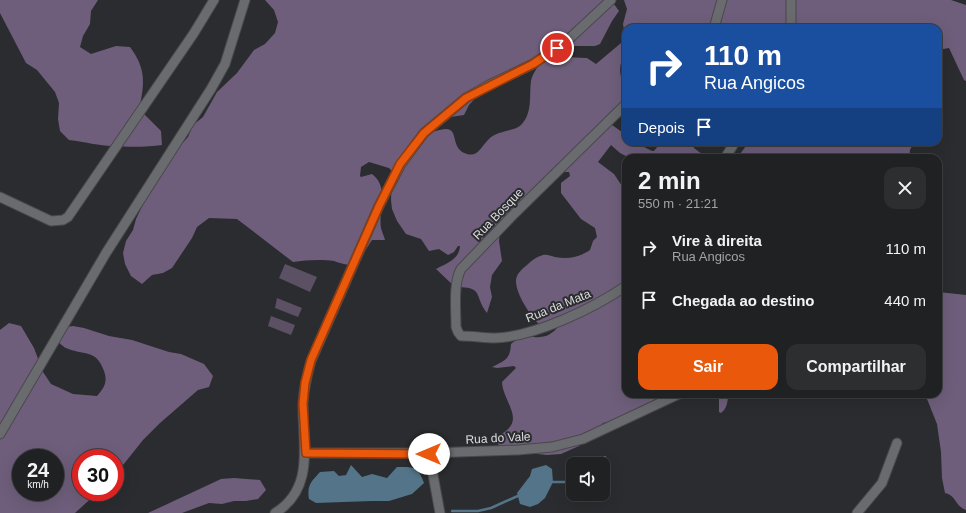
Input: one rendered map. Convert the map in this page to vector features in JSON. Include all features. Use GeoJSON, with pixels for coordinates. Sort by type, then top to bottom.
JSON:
{"type":"FeatureCollection","features":[{"type":"Feature","properties":{"kind":"street"},"geometry":{"type":"LineString","coordinates":[[0,197],[51,221],[63,220],[68,217],[194,33],[214,0]]}},
{"type":"Feature","properties":{"kind":"street"},"geometry":{"type":"LineString","coordinates":[[0,434],[106,253],[225,64],[245,0]]}},
{"type":"Feature","properties":{"kind":"street"},"geometry":{"type":"LineString","coordinates":[[275,513],[288,503],[296,492],[302,476],[306,453],[303,404],[305,383],[311,360],[379,206],[400,164],[424,133],[466,98],[539,60],[569,39],[611,0]]}},
{"type":"Feature","properties":{"kind":"street"},"geometry":{"type":"LineString","coordinates":[[715,24],[722,0]]}},
{"type":"Feature","properties":{"kind":"street"},"geometry":{"type":"LineString","coordinates":[[791,0],[791,24]]}},
{"type":"Feature","properties":{"kind":"street","name":"Rua Bosque"},"geometry":{"type":"LineString","coordinates":[[495,338],[462,336],[458,332],[456,327],[458,275],[461,269],[514,214],[622,108]]}},
{"type":"Feature","properties":{"kind":"street","name":"Rua da Mata"},"geometry":{"type":"LineString","coordinates":[[495,338],[515,335],[539,328],[606,299],[622,289]]}},
{"type":"Feature","properties":{"kind":"street","name":"Rua do Vale"},"geometry":{"type":"LineString","coordinates":[[306,453],[429,454],[552,447],[582,439],[670,398]]}},
{"type":"Feature","properties":{"kind":"street"},"geometry":{"type":"LineString","coordinates":[[857,513],[882,482],[897,443]]}},
{"type":"Feature","properties":{"kind":"street"},"geometry":{"type":"LineString","coordinates":[[429,454],[440,513]]}},
{"type":"Feature","properties":{"kind":"shaded area"},"geometry":{"type":"Polygon","coordinates":[[[0,0],[98,0],[91,11],[90,24],[83,36],[80,47],[91,54],[116,46],[130,47],[139,62],[143,76],[139,109],[161,131],[162,145],[146,147],[119,146],[69,140],[60,131],[58,119],[59,103],[55,92],[37,70],[26,63],[0,13],[0,0]]]}},
{"type":"Feature","properties":{"kind":"shaded area"},"geometry":{"type":"Polygon","coordinates":[[[265,0],[611,0],[619,11],[600,44],[595,46],[575,46],[563,53],[563,57],[587,58],[596,64],[622,41],[622,62],[620,69],[622,78],[622,115],[615,120],[608,122],[622,132],[622,146],[642,146],[654,151],[658,146],[693,146],[702,154],[622,154],[611,145],[598,162],[614,174],[622,186],[622,398],[656,398],[641,409],[617,420],[603,423],[596,431],[585,438],[579,446],[561,454],[547,455],[510,451],[502,448],[498,444],[497,440],[499,435],[507,430],[512,424],[513,418],[512,411],[503,390],[502,382],[516,368],[514,366],[497,368],[492,367],[506,359],[511,344],[519,337],[525,335],[534,337],[544,336],[550,334],[557,328],[554,325],[541,326],[528,311],[516,285],[517,275],[534,259],[543,255],[564,258],[581,255],[590,250],[593,241],[597,237],[595,228],[581,219],[561,193],[561,183],[570,176],[569,172],[564,172],[558,175],[535,194],[519,203],[510,223],[500,232],[499,241],[502,261],[492,275],[490,287],[492,297],[487,313],[475,290],[464,287],[455,287],[436,269],[455,258],[460,246],[448,255],[439,249],[429,251],[421,239],[406,234],[397,221],[392,209],[392,171],[389,168],[369,162],[361,167],[360,176],[372,174],[381,186],[382,200],[380,221],[385,240],[372,240],[360,258],[353,264],[347,265],[324,260],[293,262],[237,219],[209,218],[197,227],[192,238],[172,268],[163,273],[152,275],[142,284],[131,276],[125,264],[123,253],[126,241],[133,230],[136,219],[148,194],[178,148],[188,137],[193,125],[203,117],[217,92],[237,73],[254,50],[265,44],[275,33],[278,22],[274,10],[265,0]],[[541,62],[484,89],[469,105],[464,115],[444,118],[432,132],[448,129],[454,134],[457,145],[462,152],[471,155],[477,153],[488,140],[496,134],[514,129],[521,125],[525,120],[530,104],[530,86],[534,73],[541,62]]]}},
{"type":"Feature","properties":{"kind":"shaded area"},"geometry":{"type":"Polygon","coordinates":[[[624,0],[951,0],[966,5],[966,81],[964,80],[949,48],[942,49],[942,24],[623,24],[627,9],[624,0]]]}},
{"type":"Feature","properties":{"kind":"shaded area"},"geometry":{"type":"Polygon","coordinates":[[[746,146],[912,146],[910,154],[740,154],[746,146]]]}},
{"type":"Feature","properties":{"kind":"shaded area"},"geometry":{"type":"Polygon","coordinates":[[[285,264],[317,277],[310,292],[279,278],[285,264]]]}},
{"type":"Feature","properties":{"kind":"shaded area"},"geometry":{"type":"Polygon","coordinates":[[[942,292],[966,295],[966,510],[962,508],[949,494],[945,493],[942,478],[941,452],[937,424],[927,398],[942,398],[942,292]]]}},
{"type":"Feature","properties":{"kind":"shaded area"},"geometry":{"type":"Polygon","coordinates":[[[277,298],[302,308],[298,317],[275,308],[277,298]]]}},
{"type":"Feature","properties":{"kind":"shaded area"},"geometry":{"type":"Polygon","coordinates":[[[271,316],[295,325],[291,335],[268,326],[271,316]]]}},
{"type":"Feature","properties":{"kind":"shaded area"},"geometry":{"type":"Polygon","coordinates":[[[9,323],[21,326],[34,348],[43,372],[51,384],[73,394],[97,396],[103,387],[106,378],[101,364],[97,359],[88,354],[66,348],[56,340],[61,328],[73,326],[109,336],[132,340],[169,352],[181,354],[204,364],[213,376],[209,387],[198,390],[160,423],[143,440],[124,464],[124,449],[72,449],[72,501],[88,501],[75,513],[0,513],[0,330],[9,323]]]}},
{"type":"Feature","properties":{"kind":"shaded area"},"geometry":{"type":"Polygon","coordinates":[[[719,398],[728,398],[726,407],[721,413],[719,412],[719,398]]]}},
{"type":"Feature","properties":{"kind":"shaded area"},"geometry":{"type":"Polygon","coordinates":[[[234,478],[260,480],[266,490],[258,499],[234,501],[222,504],[209,503],[182,513],[148,513],[221,479],[234,478]]]}},
{"type":"Feature","properties":{"kind":"water"},"geometry":{"type":"Polygon","coordinates":[[[351,465],[362,477],[372,474],[387,478],[397,467],[408,467],[417,470],[420,473],[424,483],[412,494],[389,501],[316,503],[309,499],[310,484],[320,472],[334,471],[339,476],[346,475],[351,465]]]}},
{"type":"Feature","properties":{"kind":"water"},"geometry":{"type":"Polygon","coordinates":[[[546,465],[552,469],[553,482],[545,498],[538,504],[530,507],[520,504],[517,493],[530,476],[532,469],[546,465]]]}},
{"type":"Feature","properties":{"kind":"waterway"},"geometry":{"type":"LineString","coordinates":[[551,482],[566,482]]}},
{"type":"Feature","properties":{"kind":"waterway"},"geometry":{"type":"LineString","coordinates":[[452,511],[478,511],[491,508],[520,495]]}},
{"type":"Feature","properties":{"kind":"route"},"geometry":{"type":"LineString","coordinates":[[429,454],[306,453],[303,404],[305,383],[311,360],[379,206],[400,164],[424,133],[466,98],[533,64],[557,48]]}}]}
